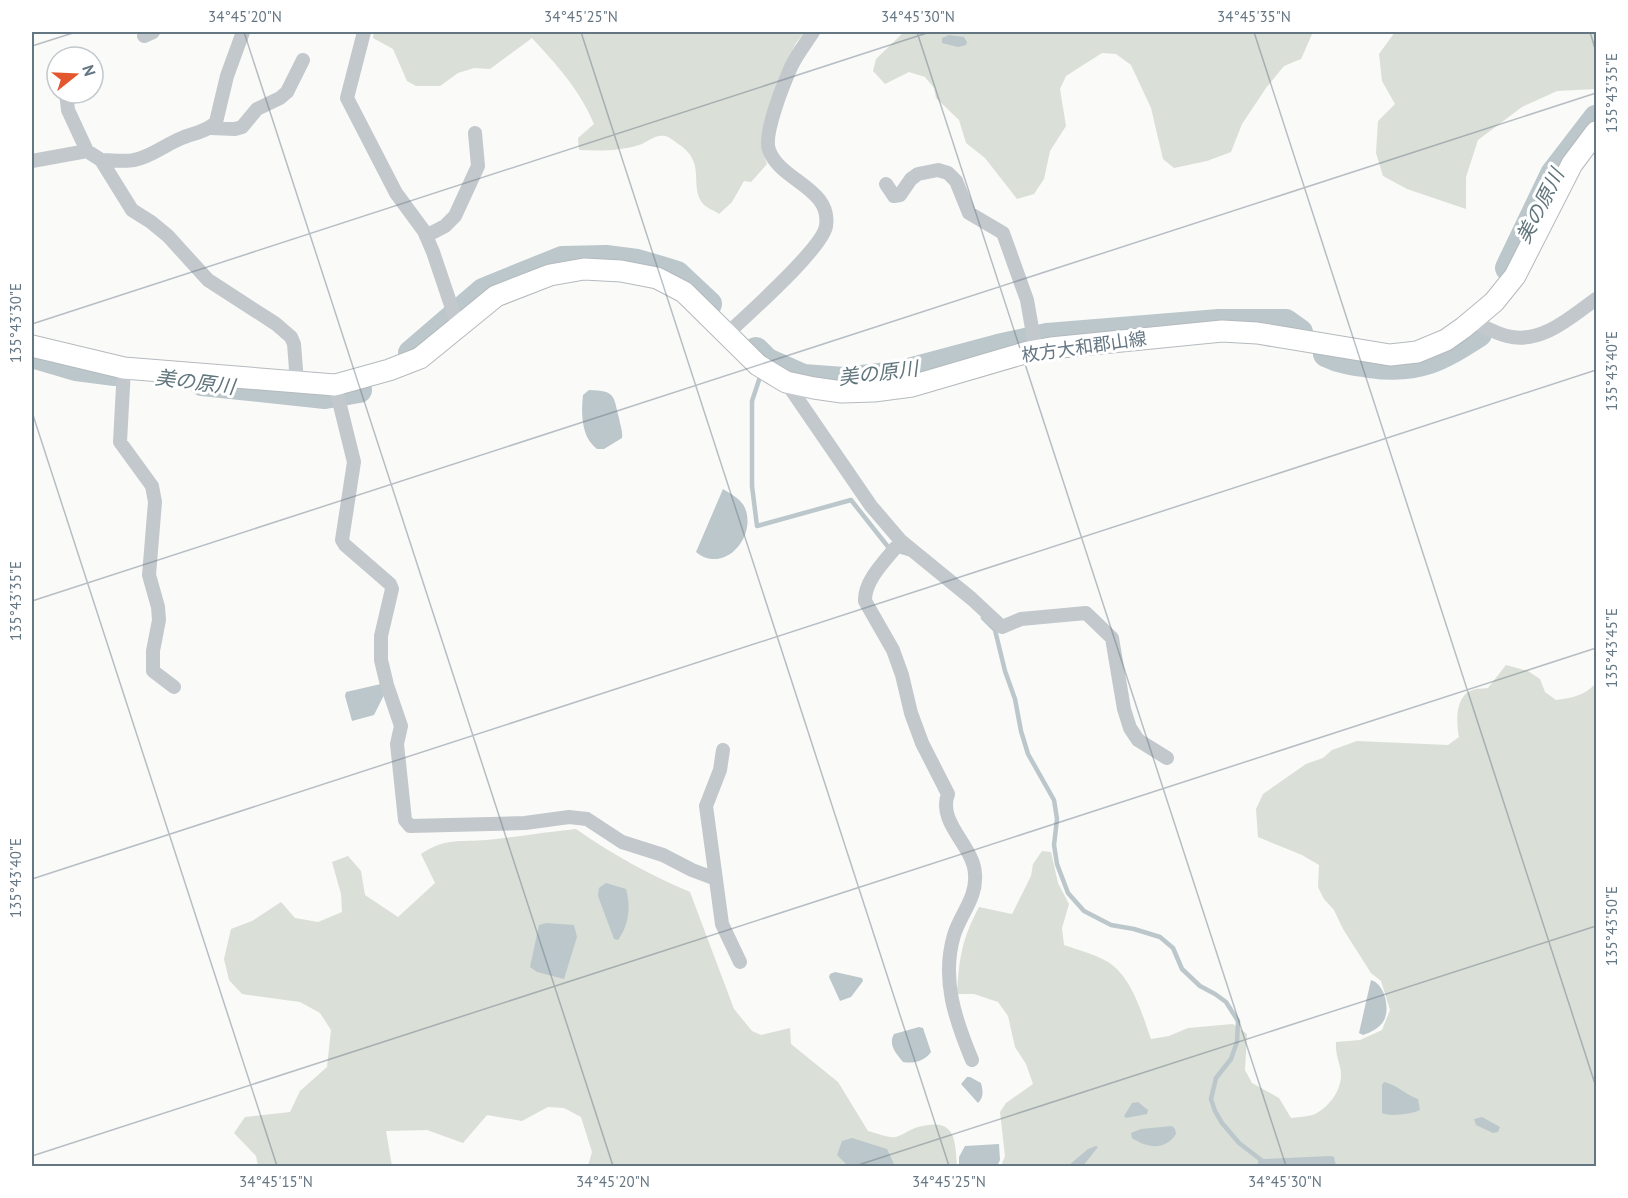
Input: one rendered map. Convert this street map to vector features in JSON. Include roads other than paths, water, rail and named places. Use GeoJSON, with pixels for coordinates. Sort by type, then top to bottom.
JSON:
{"type":"FeatureCollection","features":[{"type":"Feature","properties":{"kind":"main road","name":"枚方大和郡山線"},"geometry":{"type":"LineString","coordinates":[[32,346],[124,368],[335,385],[389,370],[420,358],[496,296],[550,275],[584,269],[657,278],[684,292],[758,365],[786,382],[842,392],[912,386],[1036,351],[1222,331],[1257,333],[1390,355],[1417,351],[1446,340],[1494,302],[1515,276],[1572,164],[1596,132]]}},
{"type":"Feature","properties":{"kind":"street"},"geometry":{"type":"LineString","coordinates":[[211,128],[216,123],[227,76],[243,32]]}},
{"type":"Feature","properties":{"kind":"street"},"geometry":{"type":"LineString","coordinates":[[364,32],[347,98],[396,193],[426,236],[458,326]]}},
{"type":"Feature","properties":{"kind":"street"},"geometry":{"type":"LineString","coordinates":[[728,333],[807,256],[826,229],[823,205],[814,193],[774,161],[767,147],[775,107],[792,65],[813,32]]}},
{"type":"Feature","properties":{"kind":"street"},"geometry":{"type":"LineString","coordinates":[[101,160],[131,161],[179,139],[211,128],[242,127],[257,109],[287,92],[303,60]]}},
{"type":"Feature","properties":{"kind":"street"},"geometry":{"type":"LineString","coordinates":[[67,105],[87,151],[101,160],[132,210],[168,236],[208,280],[276,324],[291,337],[294,344],[297,382]]}},
{"type":"Feature","properties":{"kind":"street"},"geometry":{"type":"LineString","coordinates":[[426,236],[445,226],[455,216],[478,166],[475,133]]}},
{"type":"Feature","properties":{"kind":"street"},"geometry":{"type":"LineString","coordinates":[[32,161],[87,151]]}},
{"type":"Feature","properties":{"kind":"street"},"geometry":{"type":"LineString","coordinates":[[886,184],[894,196],[900,195],[911,179],[918,174],[938,170],[948,173],[956,181],[969,213],[1003,233],[1027,300],[1036,351]]}},
{"type":"Feature","properties":{"kind":"street"},"geometry":{"type":"LineString","coordinates":[[1472,321],[1508,337],[1533,338],[1554,329],[1596,298]]}},
{"type":"Feature","properties":{"kind":"street"},"geometry":{"type":"LineString","coordinates":[[124,368],[120,442],[152,486],[155,502],[149,575],[158,607],[159,620],[153,651],[153,670],[174,687]]}},
{"type":"Feature","properties":{"kind":"street"},"geometry":{"type":"LineString","coordinates":[[786,382],[864,498],[901,541],[972,598],[1002,627],[1021,619],[1086,614],[1113,638],[1118,681],[1130,728],[1138,740],[1167,758]]}},
{"type":"Feature","properties":{"kind":"street"},"geometry":{"type":"LineString","coordinates":[[335,385],[354,462],[342,540],[390,584],[392,589],[381,636],[381,660],[401,726],[397,744],[405,820],[410,826],[525,823],[569,817],[587,819],[601,826],[622,842],[663,855],[716,879]]}},
{"type":"Feature","properties":{"kind":"street"},"geometry":{"type":"LineString","coordinates":[[901,541],[864,594],[865,601],[893,650],[922,743],[948,794],[946,800],[950,820],[972,857],[976,888],[955,934],[950,966],[950,993],[956,1023],[972,1060]]}},
{"type":"Feature","properties":{"kind":"street"},"geometry":{"type":"LineString","coordinates":[[723,750],[720,770],[706,806],[722,924],[740,962]]}},
{"type":"Feature","properties":{"kind":"waterway","name":"美の原川"},"geometry":{"type":"LineString","coordinates":[[1508,268],[1553,174],[1596,118]]}},
{"type":"Feature","properties":{"kind":"waterway","name":"美の原川"},"geometry":{"type":"LineString","coordinates":[[411,353],[483,291],[562,259],[606,258],[637,262],[661,269],[677,274],[709,304]]}},
{"type":"Feature","properties":{"kind":"waterway","name":"美の原川"},"geometry":{"type":"LineString","coordinates":[[756,350],[767,361],[803,377],[844,380],[897,374],[1047,336],[1219,322],[1286,322],[1300,332]]}},
{"type":"Feature","properties":{"kind":"waterway","name":"美の原川"},"geometry":{"type":"LineString","coordinates":[[1326,354],[1358,363],[1402,367],[1440,357],[1479,334]]}},
{"type":"Feature","properties":{"kind":"waterway","name":"美の原川"},"geometry":{"type":"LineString","coordinates":[[32,355],[76,368],[115,373]]}},
{"type":"Feature","properties":{"kind":"waterway"},"geometry":{"type":"LineString","coordinates":[[761,374],[752,401],[752,486],[757,526],[851,500],[889,548],[909,554]]}},
{"type":"Feature","properties":{"kind":"waterway","name":"美の原川"},"geometry":{"type":"LineString","coordinates":[[202,383],[325,396],[359,390]]}},
{"type":"Feature","properties":{"kind":"waterway"},"geometry":{"type":"LineString","coordinates":[[983,618],[995,630],[1028,754],[1054,800],[1057,819],[1054,845],[1057,864],[1068,893],[1084,911],[1111,925],[1160,937],[1173,948],[1182,969],[1200,986],[1226,1002],[1238,1021],[1237,1042],[1231,1059],[1216,1078],[1211,1099],[1222,1123],[1239,1143],[1269,1166]]}}]}
